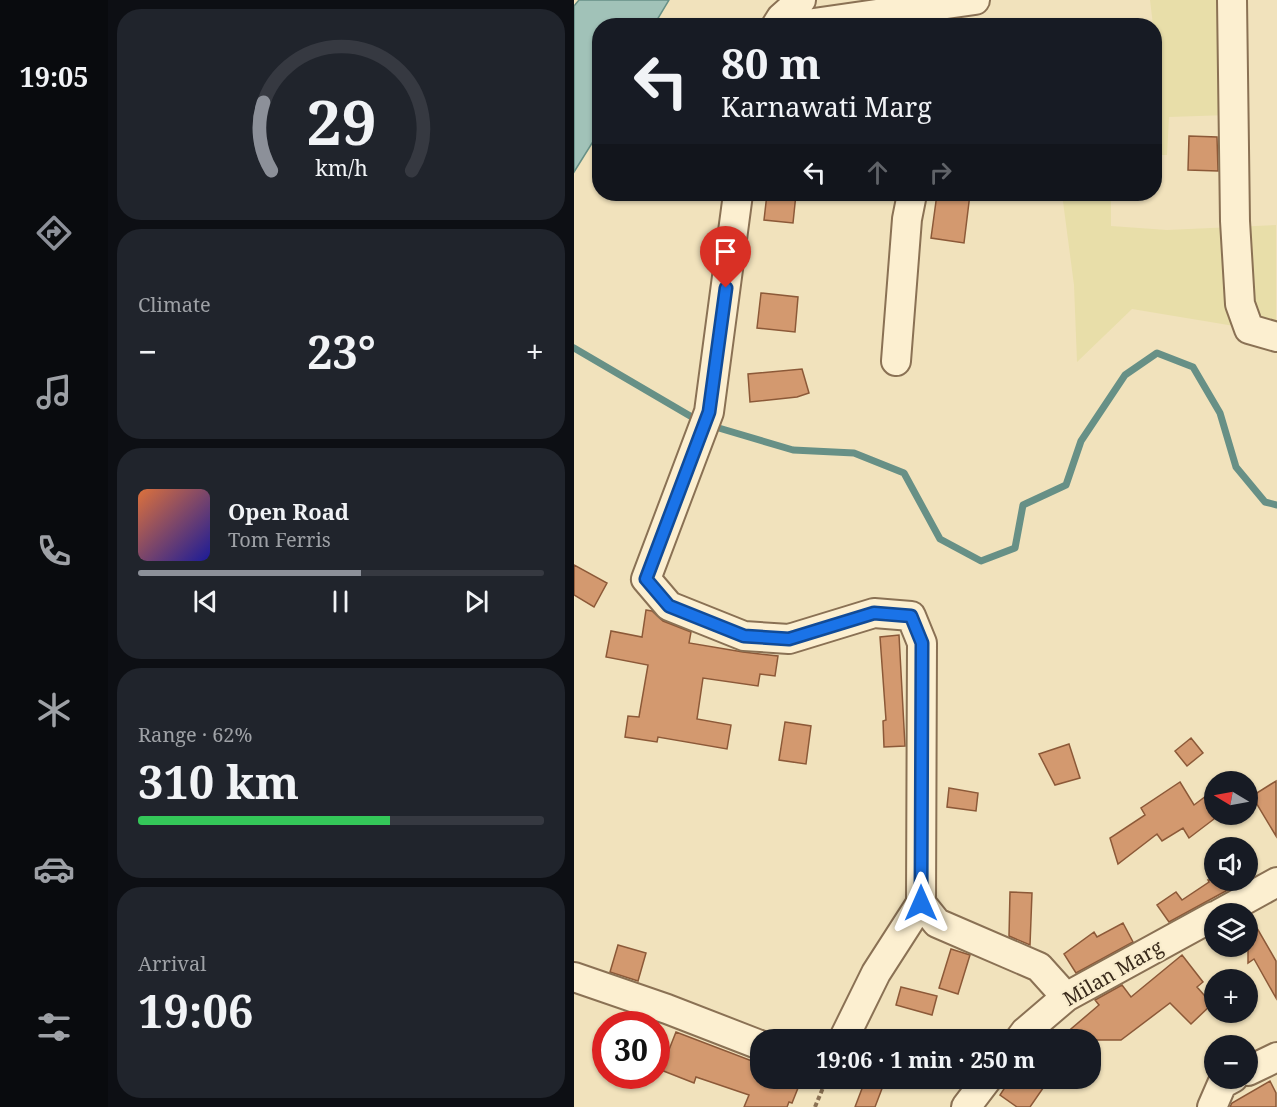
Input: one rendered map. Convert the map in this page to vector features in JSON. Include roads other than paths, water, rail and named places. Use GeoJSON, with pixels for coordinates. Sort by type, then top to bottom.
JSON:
{"type":"FeatureCollection","features":[{"type":"Feature","properties":{"kind":"street"},"geometry":{"type":"LineString","coordinates":[[781,18],[800,0]]}},
{"type":"Feature","properties":{"kind":"street"},"geometry":{"type":"LineString","coordinates":[[903,18],[931,16],[975,0]]}},
{"type":"Feature","properties":{"kind":"street"},"geometry":{"type":"LineString","coordinates":[[1232,0],[1235,221],[1240,304],[1249,329],[1276,337]]}},
{"type":"Feature","properties":{"kind":"street"},"geometry":{"type":"LineString","coordinates":[[737,201],[709,412],[646,579],[669,606],[744,636],[789,639],[874,613],[911,616],[922,643],[921,903],[876,973],[848,1029]]}},
{"type":"Feature","properties":{"kind":"street"},"geometry":{"type":"LineString","coordinates":[[896,361],[907,219],[911,201]]}},
{"type":"Feature","properties":{"kind":"street"},"geometry":{"type":"LineString","coordinates":[[1239,903],[1276,882]]}},
{"type":"Feature","properties":{"kind":"street"},"geometry":{"type":"LineString","coordinates":[[921,903],[937,923],[1039,967],[1066,997]]}},
{"type":"Feature","properties":{"kind":"street","name":"Milan Marg"},"geometry":{"type":"LineString","coordinates":[[1029,1029],[1066,997],[1204,921]]}},
{"type":"Feature","properties":{"kind":"street"},"geometry":{"type":"LineString","coordinates":[[574,977],[750,1041]]}},
{"type":"Feature","properties":{"kind":"street"},"geometry":{"type":"LineString","coordinates":[[1258,1066],[1276,1057]]}},
{"type":"Feature","properties":{"kind":"street"},"geometry":{"type":"LineString","coordinates":[[966,1107],[980,1089]]}},
{"type":"Feature","properties":{"kind":"street"},"geometry":{"type":"LineString","coordinates":[[1212,1107],[1220,1089]]}},
{"type":"Feature","properties":{"kind":"water"},"geometry":{"type":"Polygon","coordinates":[[[579,0],[669,0],[658,18],[592,18],[592,143],[574,172],[574,6],[579,0]]]}},
{"type":"Feature","properties":{"kind":"waterway"},"geometry":{"type":"LineString","coordinates":[[574,348],[697,420]]}},
{"type":"Feature","properties":{"kind":"waterway"},"geometry":{"type":"LineString","coordinates":[[712,426],[793,450],[854,453],[904,473],[940,539],[981,561],[1015,548],[1023,505],[1066,485],[1081,441],[1125,375],[1157,353],[1193,367],[1220,413],[1236,467],[1265,502],[1277,505]]}}]}
